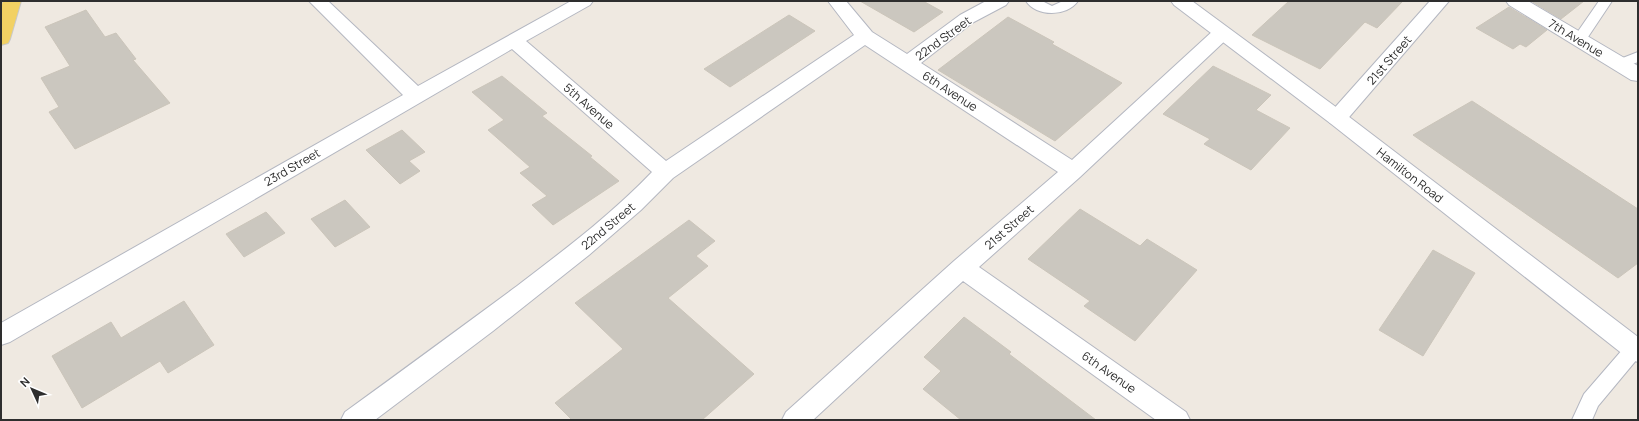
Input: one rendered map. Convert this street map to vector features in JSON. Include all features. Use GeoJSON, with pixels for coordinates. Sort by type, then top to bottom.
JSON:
{"type":"FeatureCollection","features":[{"type":"Feature","properties":{"kind":"main road"},"geometry":{"type":"LineString","coordinates":[[1,39],[12,1]]}},
{"type":"Feature","properties":{"kind":"street"},"geometry":{"type":"LineString","coordinates":[[318,1],[416,96]]}},
{"type":"Feature","properties":{"kind":"street","name":"23rd Street"},"geometry":{"type":"LineString","coordinates":[[1,335],[513,40],[584,1]]}},
{"type":"Feature","properties":{"kind":"street","name":"6th Avenue"},"geometry":{"type":"LineString","coordinates":[[837,1],[865,36],[1073,171]]}},
{"type":"Feature","properties":{"kind":"street","name":"22nd Street"},"geometry":{"type":"LineString","coordinates":[[907,64],[966,19],[1000,1]]}},
{"type":"Feature","properties":{"kind":"street","name":"Hamilton Road"},"geometry":{"type":"LineString","coordinates":[[1180,1],[1337,118],[1636,349]]}},
{"type":"Feature","properties":{"kind":"street","name":"21st Street"},"geometry":{"type":"LineString","coordinates":[[1337,118],[1440,1]]}},
{"type":"Feature","properties":{"kind":"street","name":"7th Avenue"},"geometry":{"type":"LineString","coordinates":[[1515,1],[1638,75]]}},
{"type":"Feature","properties":{"kind":"street","name":"21st Street"},"geometry":{"type":"LineString","coordinates":[[795,420],[962,268],[1073,171],[1222,33]]}},
{"type":"Feature","properties":{"kind":"street","name":"22nd Street"},"geometry":{"type":"LineString","coordinates":[[354,420],[433,363],[616,220],[665,172],[865,36]]}},
{"type":"Feature","properties":{"kind":"street","name":"5th Avenue"},"geometry":{"type":"LineString","coordinates":[[513,40],[665,172]]}},
{"type":"Feature","properties":{"kind":"street","name":"6th Avenue"},"geometry":{"type":"LineString","coordinates":[[962,268],[1177,420]]}},
{"type":"Feature","properties":{"kind":"lane"},"geometry":{"type":"LineString","coordinates":[[1032,1],[1049,10],[1056,11],[1062,9],[1072,1]]}},
{"type":"Feature","properties":{"kind":"lane"},"geometry":{"type":"LineString","coordinates":[[1579,40],[1606,1]]}},
{"type":"Feature","properties":{"kind":"lane"},"geometry":{"type":"LineString","coordinates":[[1620,64],[1638,57]]}},
{"type":"Feature","properties":{"kind":"lane"},"geometry":{"type":"LineString","coordinates":[[1582,420],[1591,400],[1636,349]]}},
{"type":"Feature","properties":{"kind":"building"},"geometry":{"type":"Polygon","coordinates":[[[860,1],[923,1],[943,12],[914,32],[860,1]]]}},
{"type":"Feature","properties":{"kind":"building"},"geometry":{"type":"Polygon","coordinates":[[[1289,1],[1403,1],[1377,28],[1365,22],[1320,69],[1252,35],[1289,1]]]}},
{"type":"Feature","properties":{"kind":"building"},"geometry":{"type":"Polygon","coordinates":[[[1531,1],[1584,1],[1561,19],[1531,1]]]}},
{"type":"Feature","properties":{"kind":"building"},"geometry":{"type":"Polygon","coordinates":[[[1509,7],[1547,30],[1526,47],[1520,44],[1513,49],[1476,28],[1509,7]]]}},
{"type":"Feature","properties":{"kind":"building"},"geometry":{"type":"Polygon","coordinates":[[[86,10],[105,37],[116,33],[136,59],[133,60],[170,103],[75,149],[49,112],[59,107],[41,78],[70,66],[45,27],[86,10]]]}},
{"type":"Feature","properties":{"kind":"building"},"geometry":{"type":"Polygon","coordinates":[[[789,15],[815,31],[730,87],[704,69],[789,15]]]}},
{"type":"Feature","properties":{"kind":"building"},"geometry":{"type":"Polygon","coordinates":[[[1008,17],[1054,42],[1052,44],[1122,83],[1055,141],[938,70],[1008,17]]]}},
{"type":"Feature","properties":{"kind":"building"},"geometry":{"type":"Polygon","coordinates":[[[1213,66],[1271,95],[1256,110],[1290,128],[1251,170],[1204,144],[1210,139],[1163,114],[1213,66]]]}},
{"type":"Feature","properties":{"kind":"building"},"geometry":{"type":"Polygon","coordinates":[[[502,76],[547,113],[542,116],[592,156],[590,157],[619,181],[553,225],[532,205],[547,196],[520,173],[530,167],[488,130],[504,120],[472,92],[502,76]]]}},
{"type":"Feature","properties":{"kind":"building"},"geometry":{"type":"Polygon","coordinates":[[[1472,101],[1638,209],[1638,263],[1618,278],[1413,135],[1472,101]]]}},
{"type":"Feature","properties":{"kind":"building"},"geometry":{"type":"Polygon","coordinates":[[[402,130],[425,152],[409,161],[420,171],[400,184],[366,150],[402,130]]]}},
{"type":"Feature","properties":{"kind":"building"},"geometry":{"type":"Polygon","coordinates":[[[345,200],[370,227],[335,247],[311,219],[345,200]]]}},
{"type":"Feature","properties":{"kind":"building"},"geometry":{"type":"Polygon","coordinates":[[[1080,209],[1140,246],[1147,239],[1197,270],[1135,341],[1084,306],[1090,301],[1028,259],[1080,209]]]}},
{"type":"Feature","properties":{"kind":"building"},"geometry":{"type":"Polygon","coordinates":[[[266,212],[285,233],[244,257],[226,234],[266,212]]]}},
{"type":"Feature","properties":{"kind":"building"},"geometry":{"type":"Polygon","coordinates":[[[689,220],[715,241],[696,256],[708,266],[668,298],[754,374],[702,420],[572,420],[555,403],[623,349],[575,303],[689,220]]]}},
{"type":"Feature","properties":{"kind":"building"},"geometry":{"type":"Polygon","coordinates":[[[1433,250],[1475,273],[1423,356],[1379,330],[1433,250]]]}},
{"type":"Feature","properties":{"kind":"building"},"geometry":{"type":"Polygon","coordinates":[[[184,301],[214,345],[168,373],[160,361],[82,408],[52,356],[111,322],[121,338],[184,301]]]}},
{"type":"Feature","properties":{"kind":"building"},"geometry":{"type":"Polygon","coordinates":[[[964,317],[1011,352],[1009,354],[1096,420],[961,420],[923,389],[941,371],[924,357],[964,317]]]}}]}
